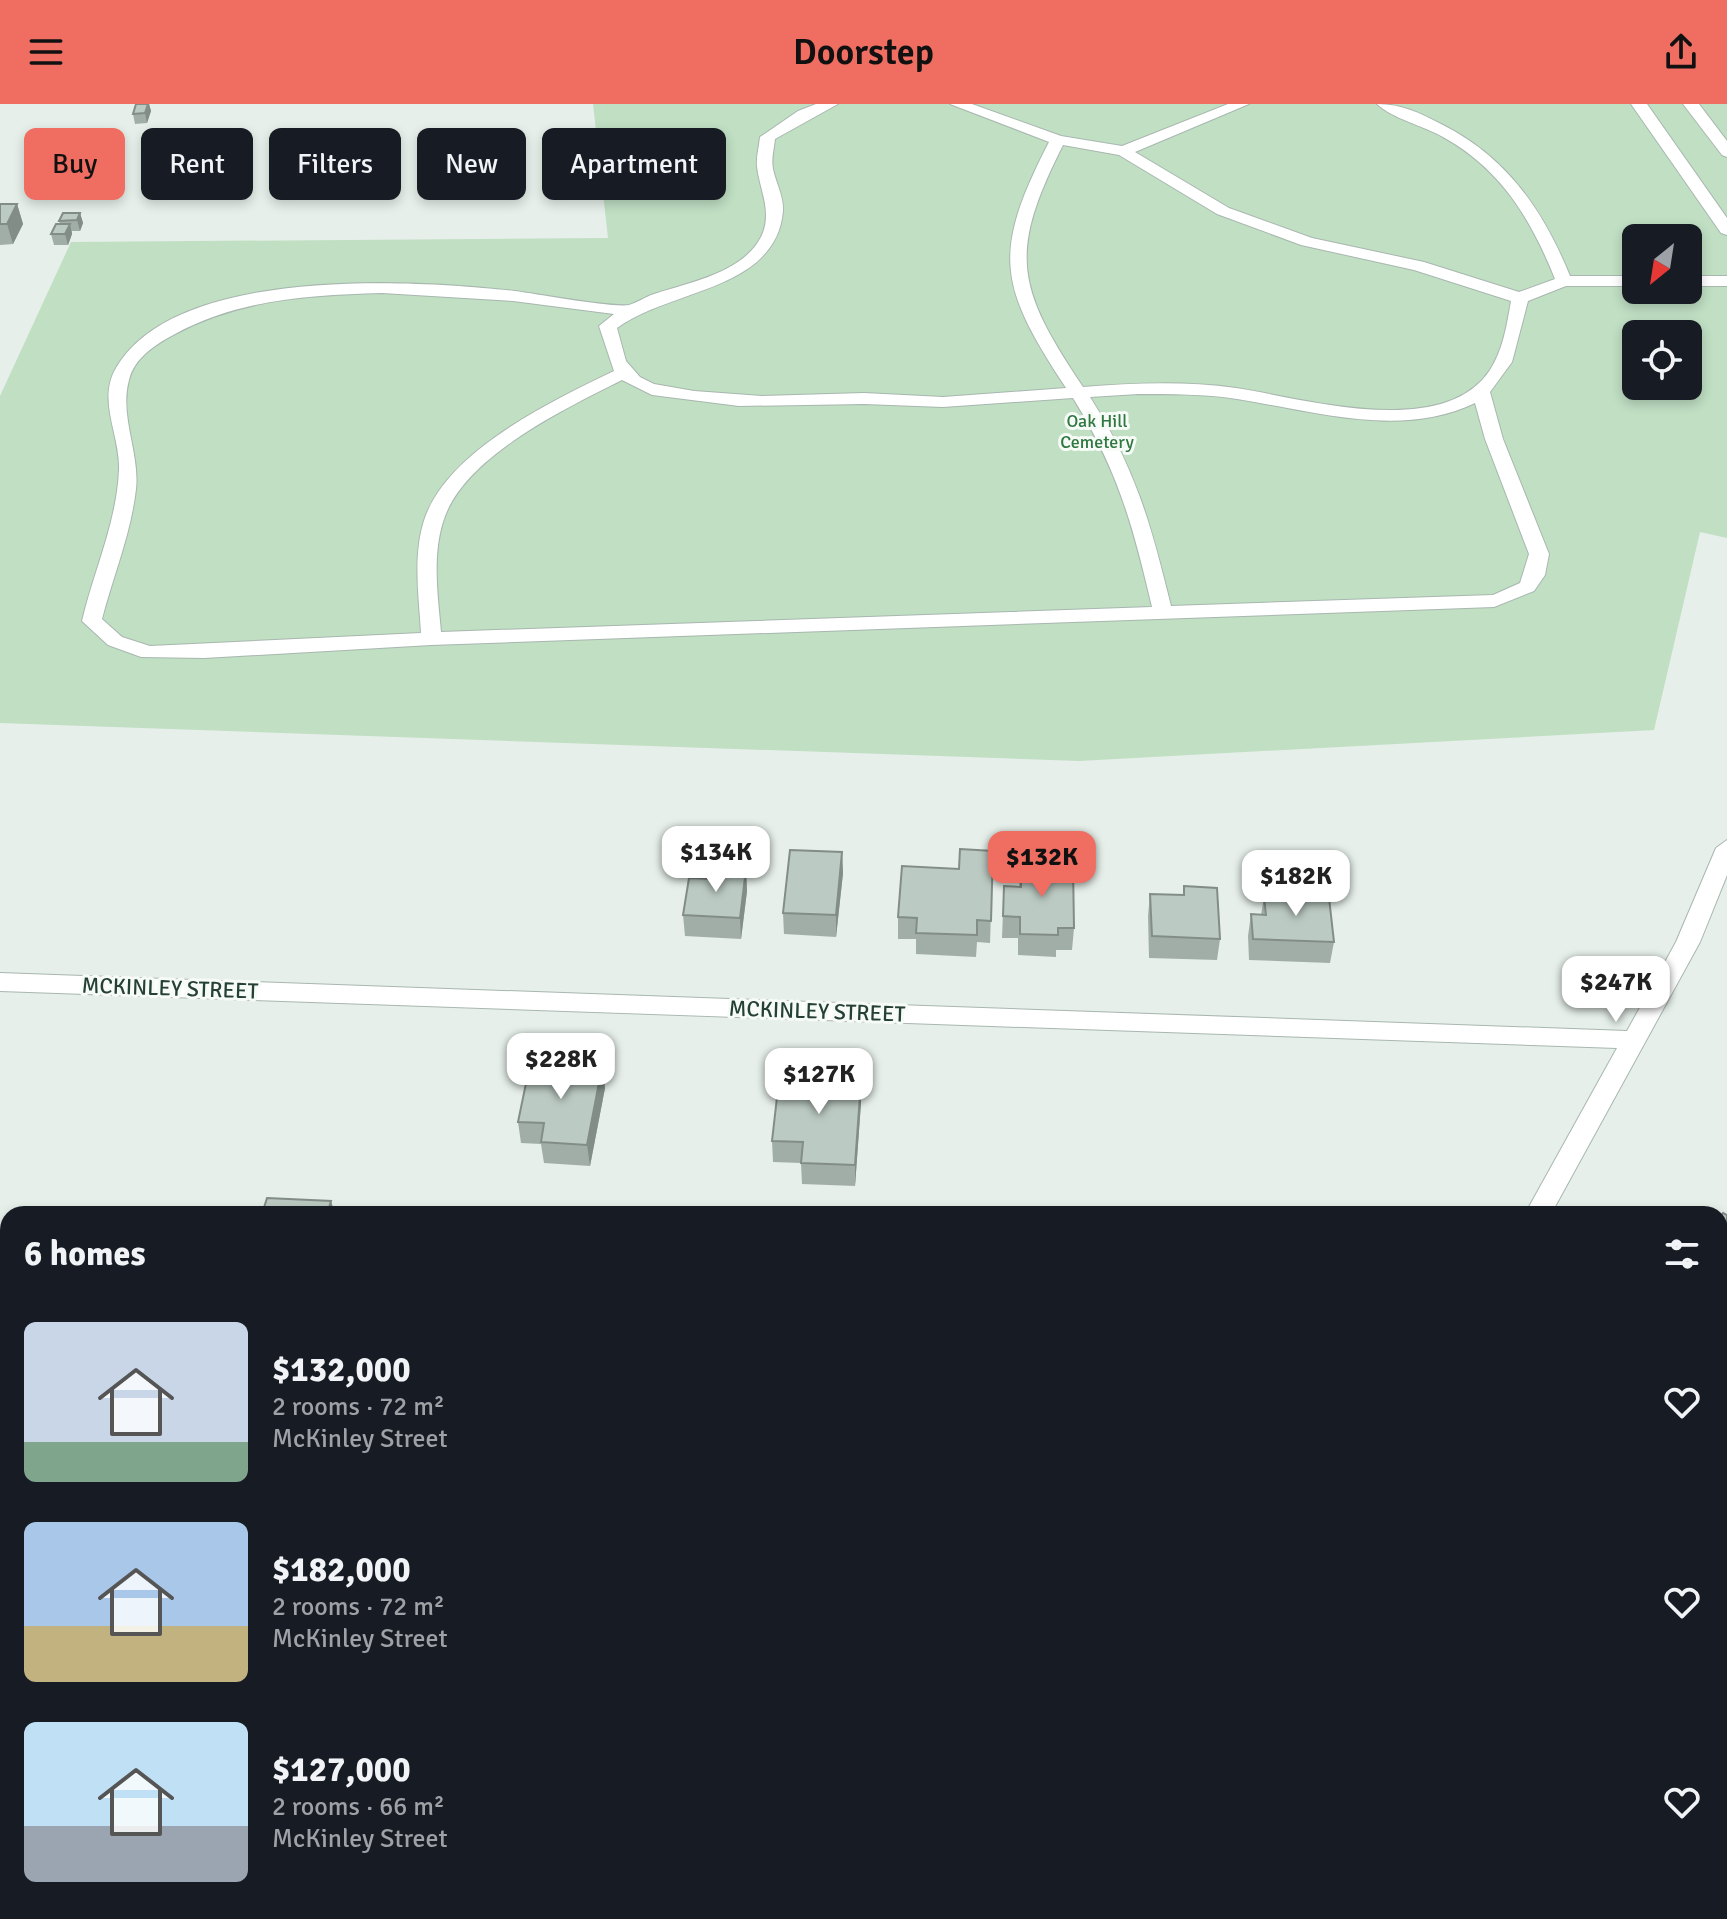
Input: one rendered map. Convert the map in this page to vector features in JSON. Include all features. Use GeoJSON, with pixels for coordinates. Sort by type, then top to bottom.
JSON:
{"type":"FeatureCollection","features":[{"type":"Feature","properties":{"kind":"street"},"geometry":{"type":"LineString","coordinates":[[830,104],[803,114],[768,137],[764,164],[775,210],[766,244],[729,277],[624,310],[461,292],[327,290],[218,305],[170,327],[137,352],[121,377],[117,407],[128,463],[125,503],[92,621],[115,641],[148,652],[204,652],[431,639],[1494,601],[1527,590],[1537,574],[1539,554],[1494,439],[1481,393]]}},
{"type":"Feature","properties":{"kind":"street"},"geometry":{"type":"LineString","coordinates":[[958,104],[1058,140],[1123,151],[1223,211],[1307,242],[1418,266],[1520,298],[1564,281],[1622,281]]}},
{"type":"Feature","properties":{"kind":"street"},"geometry":{"type":"LineString","coordinates":[[1123,151],[1241,104]]}},
{"type":"Feature","properties":{"kind":"street"},"geometry":{"type":"LineString","coordinates":[[1385,104],[1421,118],[1482,152],[1522,193],[1546,232],[1564,281]]}},
{"type":"Feature","properties":{"kind":"street"},"geometry":{"type":"LineString","coordinates":[[1639,104],[1727,230]]}},
{"type":"Feature","properties":{"kind":"street"},"geometry":{"type":"LineString","coordinates":[[1691,104],[1727,152]]}},
{"type":"Feature","properties":{"kind":"street"},"geometry":{"type":"LineString","coordinates":[[1058,140],[1037,173],[1024,208],[1016,245],[1017,283],[1033,321],[1127,479],[1163,613]]}},
{"type":"Feature","properties":{"kind":"street"},"geometry":{"type":"LineString","coordinates":[[1702,281],[1727,281]]}},
{"type":"Feature","properties":{"kind":"street"},"geometry":{"type":"LineString","coordinates":[[624,310],[608,326],[611,349],[623,373],[642,387],[715,401],[867,398],[940,402],[1120,388],[1206,390],[1342,412],[1395,413],[1453,406],[1481,393],[1501,372],[1513,338],[1520,298]]}},
{"type":"Feature","properties":{"kind":"street"},"geometry":{"type":"LineString","coordinates":[[431,639],[427,577],[433,520],[452,482],[558,405],[623,373]]}},
{"type":"Feature","properties":{"kind":"street"},"geometry":{"type":"LineString","coordinates":[[1542,1206],[1699,918],[1727,848]]}},
{"type":"Feature","properties":{"kind":"street","name":"MCKINLEY STREET"},"geometry":{"type":"LineString","coordinates":[[0,982],[1635,1040]]}},
{"type":"Feature","properties":{"kind":"green space","name":"Oak Hill Cemetery"},"geometry":{"type":"Polygon","coordinates":[[[593,104],[1727,104],[1727,538],[1700,532],[1654,730],[1079,761],[0,723],[0,396],[71,242],[608,238],[604,200],[726,200],[726,128],[596,128],[593,104]]]}},
{"type":"Feature","properties":{"kind":"building"},"geometry":{"type":"Polygon","coordinates":[[[136,104],[148,104],[145,113],[133,114],[136,104]]]}},
{"type":"Feature","properties":{"kind":"building"},"geometry":{"type":"Polygon","coordinates":[[[0,204],[17,204],[7,224],[0,224],[0,204]]]}},
{"type":"Feature","properties":{"kind":"building"},"geometry":{"type":"Polygon","coordinates":[[[63,213],[80,213],[77,220],[59,221],[63,213]]]}},
{"type":"Feature","properties":{"kind":"building"},"geometry":{"type":"Polygon","coordinates":[[[56,224],[70,224],[65,234],[51,234],[56,224]]]}},
{"type":"Feature","properties":{"kind":"building"},"geometry":{"type":"Polygon","coordinates":[[[960,849],[993,851],[991,921],[977,920],[977,935],[916,933],[917,918],[898,917],[902,866],[959,869],[960,849]]]}},
{"type":"Feature","properties":{"kind":"building"},"geometry":{"type":"Polygon","coordinates":[[[790,850],[842,852],[836,915],[783,913],[790,850]]]}},
{"type":"Feature","properties":{"kind":"building"},"geometry":{"type":"Polygon","coordinates":[[[1021,863],[1073,866],[1074,928],[1058,928],[1058,935],[1020,934],[1020,917],[1003,916],[1004,886],[1021,887],[1021,863]]]}},
{"type":"Feature","properties":{"kind":"building"},"geometry":{"type":"Polygon","coordinates":[[[713,868],[746,869],[740,918],[683,915],[689,878],[712,879],[713,868]]]}},
{"type":"Feature","properties":{"kind":"building"},"geometry":{"type":"Polygon","coordinates":[[[1184,886],[1217,888],[1220,939],[1152,936],[1150,894],[1184,895],[1184,886]]]}},
{"type":"Feature","properties":{"kind":"building"},"geometry":{"type":"Polygon","coordinates":[[[1293,888],[1328,889],[1334,942],[1253,939],[1251,914],[1266,915],[1264,897],[1295,898],[1293,888]]]}},
{"type":"Feature","properties":{"kind":"building"},"geometry":{"type":"Polygon","coordinates":[[[530,1064],[602,1067],[587,1145],[541,1142],[544,1123],[518,1122],[530,1064]]]}},
{"type":"Feature","properties":{"kind":"building"},"geometry":{"type":"Polygon","coordinates":[[[780,1071],[838,1074],[837,1080],[861,1081],[855,1165],[801,1163],[803,1142],[772,1141],[780,1071]]]}},
{"type":"Feature","properties":{"kind":"building"},"geometry":{"type":"Polygon","coordinates":[[[267,1198],[331,1201],[329,1206],[264,1206],[267,1198]]]}}]}
